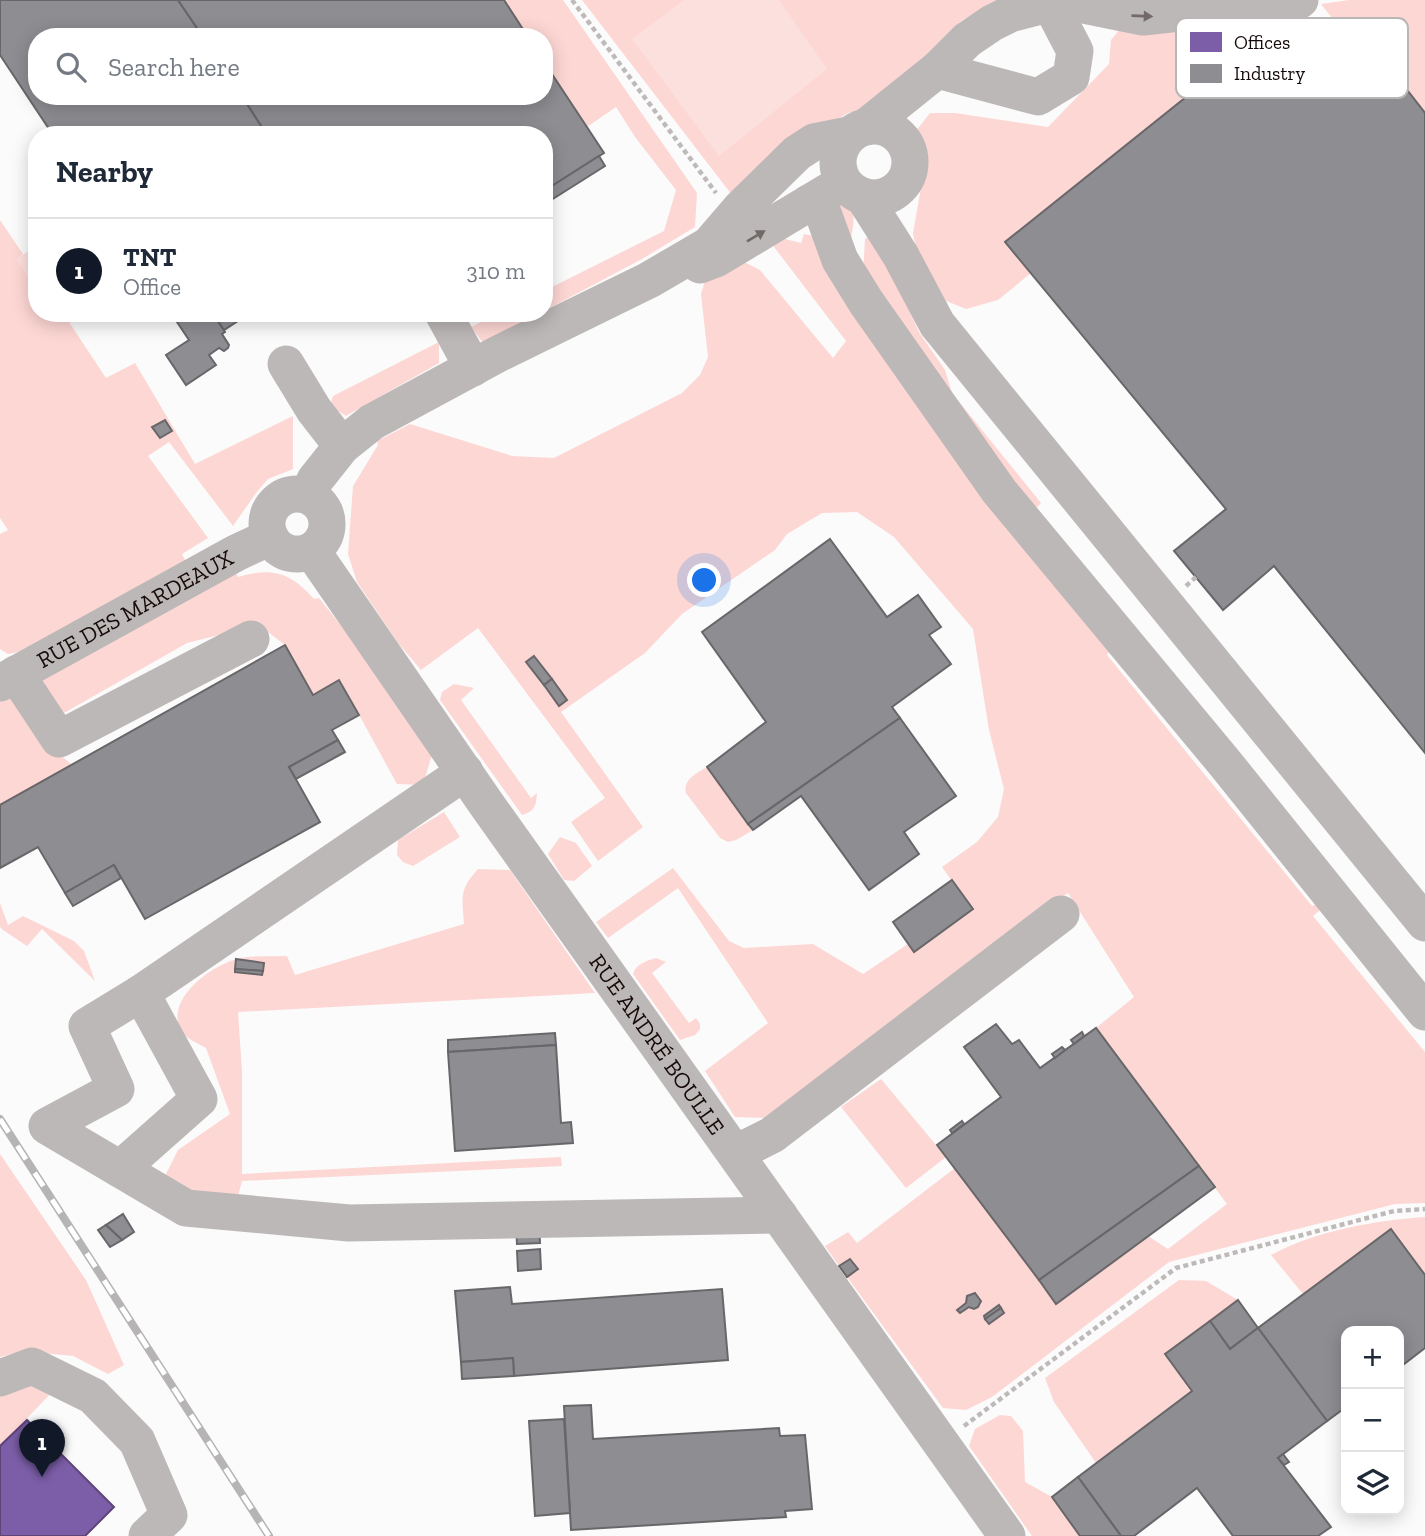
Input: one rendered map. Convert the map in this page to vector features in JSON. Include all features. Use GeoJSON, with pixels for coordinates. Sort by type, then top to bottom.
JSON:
{"type":"FeatureCollection","features":[{"type":"Feature","properties":{"kind":"street"},"geometry":{"type":"LineString","coordinates":[[649,281],[716,260],[809,203],[859,157],[967,40],[1010,14],[1057,1],[1143,18],[1300,0]]}},
{"type":"Feature","properties":{"kind":"street"},"geometry":{"type":"LineString","coordinates":[[937,70],[1038,97],[1070,77],[1075,51],[1057,1]]}},
{"type":"Feature","properties":{"kind":"street"},"geometry":{"type":"LineString","coordinates":[[308,495],[314,480],[342,446],[372,422],[473,368],[649,281],[709,245],[797,153],[814,142],[859,157],[901,256],[937,324],[1425,923]]}},
{"type":"Feature","properties":{"kind":"street"},"geometry":{"type":"LineString","coordinates":[[859,157],[875,198],[887,195],[905,180],[900,216],[901,256]]}},
{"type":"Feature","properties":{"kind":"street"},"geometry":{"type":"LineString","coordinates":[[859,157],[855,253],[857,278],[866,302]]}},
{"type":"Feature","properties":{"kind":"street"},"geometry":{"type":"LineString","coordinates":[[809,203],[823,213],[840,260],[866,302],[999,491],[1224,762],[1425,1012]]}},
{"type":"Feature","properties":{"kind":"street"},"geometry":{"type":"LineString","coordinates":[[448,322],[473,368]]}},
{"type":"Feature","properties":{"kind":"street"},"geometry":{"type":"LineString","coordinates":[[286,364],[314,410],[342,446]]}},
{"type":"Feature","properties":{"kind":"street"},"geometry":{"type":"LineString","coordinates":[[290,494],[308,495],[324,508],[327,517],[326,536],[312,551],[293,554],[283,551],[270,537],[267,519],[275,503],[290,494]]}},
{"type":"Feature","properties":{"kind":"street","name":"RUE DES MARDEAUX"},"geometry":{"type":"LineString","coordinates":[[8,679],[270,537]]}},
{"type":"Feature","properties":{"kind":"street","name":"RUE ANDRÉ BOULLE"},"geometry":{"type":"LineString","coordinates":[[312,551],[465,772],[1007,1536]]}},
{"type":"Feature","properties":{"kind":"street"},"geometry":{"type":"LineString","coordinates":[[8,679],[59,739],[251,639]]}},
{"type":"Feature","properties":{"kind":"street"},"geometry":{"type":"LineString","coordinates":[[465,772],[141,993],[87,1026],[116,1089],[47,1126],[186,1208],[349,1223],[779,1215]]}},
{"type":"Feature","properties":{"kind":"street"},"geometry":{"type":"LineString","coordinates":[[736,1153],[772,1135],[1061,914]]}},
{"type":"Feature","properties":{"kind":"street"},"geometry":{"type":"LineString","coordinates":[[120,1169],[199,1099],[141,993]]}},
{"type":"Feature","properties":{"kind":"street"},"geometry":{"type":"LineString","coordinates":[[0,1378],[32,1366],[93,1396],[137,1441],[161,1529]]}},
{"type":"Feature","properties":{"kind":"path"},"geometry":{"type":"LineString","coordinates":[[572,0],[733,217]]}},
{"type":"Feature","properties":{"kind":"path"},"geometry":{"type":"LineString","coordinates":[[941,1443],[1176,1268],[1394,1211],[1425,1209]]}},
{"type":"Feature","properties":{"kind":"shaded area"},"geometry":{"type":"Polygon","coordinates":[[[504,0],[563,0],[697,193],[695,227],[642,259],[553,306],[553,286],[664,231],[676,190],[635,137],[616,107],[587,127],[553,76],[553,28],[522,28],[504,0]]]}},
{"type":"Feature","properties":{"kind":"shaded area"},"geometry":{"type":"Polygon","coordinates":[[[582,0],[998,0],[961,21],[884,103],[867,110],[848,113],[796,144],[732,195],[582,0]]]}},
{"type":"Feature","properties":{"kind":"shaded area"},"geometry":{"type":"Polygon","coordinates":[[[684,0],[779,0],[827,69],[719,156],[632,39],[684,0]]]}},
{"type":"Feature","properties":{"kind":"shaded area"},"geometry":{"type":"Polygon","coordinates":[[[1349,0],[1425,0],[1425,113],[1408,91],[1408,18],[1332,18],[1321,4],[1349,0]]]}},
{"type":"Feature","properties":{"kind":"shaded area"},"geometry":{"type":"Polygon","coordinates":[[[1248,11],[1253,18],[1198,18],[1248,11]]]}},
{"type":"Feature","properties":{"kind":"shaded area"},"geometry":{"type":"Polygon","coordinates":[[[1176,21],[1176,98],[1185,98],[1006,241],[1031,273],[998,300],[966,309],[939,298],[919,265],[913,233],[925,165],[916,131],[930,113],[955,113],[1048,127],[1109,64],[1111,40],[1120,29],[1176,21]]]}},
{"type":"Feature","properties":{"kind":"shaded area"},"geometry":{"type":"Polygon","coordinates":[[[830,196],[840,197],[851,206],[854,220],[850,244],[830,196]]]}},
{"type":"Feature","properties":{"kind":"shaded area"},"geometry":{"type":"Polygon","coordinates":[[[807,217],[1112,649],[1107,655],[1312,906],[1322,901],[1324,907],[1313,916],[1425,1052],[1425,1203],[1395,1204],[1169,1262],[992,1397],[966,1410],[943,1408],[847,1277],[857,1269],[850,1260],[839,1266],[825,1246],[848,1232],[857,1243],[955,1168],[1057,1304],[1148,1236],[1168,1249],[1227,1204],[1096,1028],[1134,997],[1068,893],[765,1118],[735,1117],[705,1071],[768,1023],[678,888],[608,938],[596,922],[673,868],[729,941],[744,948],[813,944],[863,974],[908,944],[914,951],[973,910],[942,867],[977,842],[998,817],[1004,789],[989,730],[973,629],[894,537],[857,512],[822,513],[787,534],[775,550],[682,614],[645,653],[561,712],[643,827],[598,861],[571,822],[605,798],[478,628],[421,670],[398,643],[357,582],[348,554],[353,486],[378,445],[377,441],[410,424],[512,456],[554,458],[682,393],[700,375],[708,357],[701,294],[708,271],[734,257],[760,270],[833,358],[846,341],[774,247],[777,237],[801,243],[804,234],[814,236],[807,217]]]}},
{"type":"Feature","properties":{"kind":"shaded area"},"geometry":{"type":"Polygon","coordinates":[[[0,220],[23,254],[17,259],[28,277],[28,322],[69,322],[106,378],[135,363],[195,464],[293,416],[293,469],[268,479],[233,526],[169,442],[148,456],[208,538],[182,554],[186,562],[30,650],[8,654],[0,649],[0,534],[8,530],[0,518],[0,220]]]}},
{"type":"Feature","properties":{"kind":"shaded area"},"geometry":{"type":"Polygon","coordinates":[[[875,236],[919,332],[945,370],[952,393],[1041,503],[1028,516],[863,275],[865,239],[875,236]]]}},
{"type":"Feature","properties":{"kind":"shaded area"},"geometry":{"type":"Polygon","coordinates":[[[28,252],[28,277],[16,259],[28,252]]]}},
{"type":"Feature","properties":{"kind":"shaded area"},"geometry":{"type":"Polygon","coordinates":[[[481,322],[522,322],[483,343],[471,327],[481,322]]]}},
{"type":"Feature","properties":{"kind":"shaded area"},"geometry":{"type":"Polygon","coordinates":[[[439,342],[439,363],[346,416],[330,406],[333,396],[439,342]]]}},
{"type":"Feature","properties":{"kind":"shaded area"},"geometry":{"type":"Polygon","coordinates":[[[235,571],[238,577],[261,572],[280,574],[297,583],[314,599],[319,598],[364,654],[433,751],[423,785],[397,784],[340,680],[313,694],[285,645],[259,625],[187,643],[64,713],[35,679],[235,571]]]}},
{"type":"Feature","properties":{"kind":"shaded area"},"geometry":{"type":"Polygon","coordinates":[[[454,684],[474,688],[461,700],[531,798],[537,793],[535,805],[530,812],[522,815],[440,700],[442,692],[454,684]]]}},
{"type":"Feature","properties":{"kind":"shaded area"},"geometry":{"type":"Polygon","coordinates":[[[0,698],[14,698],[35,733],[72,765],[0,805],[0,698]]]}},
{"type":"Feature","properties":{"kind":"shaded area"},"geometry":{"type":"Polygon","coordinates":[[[707,767],[753,830],[736,840],[728,842],[720,838],[686,793],[688,780],[707,767]]]}},
{"type":"Feature","properties":{"kind":"shaded area"},"geometry":{"type":"Polygon","coordinates":[[[444,812],[460,837],[413,866],[403,862],[397,855],[398,840],[444,812]]]}},
{"type":"Feature","properties":{"kind":"shaded area"},"geometry":{"type":"Polygon","coordinates":[[[560,837],[576,843],[592,866],[574,881],[564,880],[548,854],[560,837]]]}},
{"type":"Feature","properties":{"kind":"shaded area"},"geometry":{"type":"Polygon","coordinates":[[[478,869],[510,870],[595,993],[238,1012],[242,1071],[242,1174],[561,1157],[562,1166],[242,1181],[233,1215],[160,1186],[178,1150],[230,1114],[206,1048],[185,1035],[178,1021],[178,1009],[183,998],[202,977],[237,959],[287,956],[295,975],[464,924],[463,894],[478,869]]]}},
{"type":"Feature","properties":{"kind":"shaded area"},"geometry":{"type":"Polygon","coordinates":[[[0,903],[8,925],[23,916],[74,941],[84,951],[95,981],[42,929],[27,946],[3,930],[0,927],[0,903]]]}},
{"type":"Feature","properties":{"kind":"shaded area"},"geometry":{"type":"Polygon","coordinates":[[[656,958],[666,962],[652,973],[689,1023],[696,1018],[700,1029],[695,1035],[680,1040],[633,974],[639,965],[656,958]]]}},
{"type":"Feature","properties":{"kind":"shaded area"},"geometry":{"type":"Polygon","coordinates":[[[881,1079],[946,1157],[906,1188],[841,1107],[881,1079]]]}},
{"type":"Feature","properties":{"kind":"shaded area"},"geometry":{"type":"Polygon","coordinates":[[[0,1154],[86,1280],[124,1365],[108,1374],[73,1356],[22,1351],[0,1357],[0,1154]]]}},
{"type":"Feature","properties":{"kind":"shaded area"},"geometry":{"type":"Polygon","coordinates":[[[1425,1217],[1425,1275],[1391,1230],[1303,1294],[1271,1255],[1308,1239],[1346,1228],[1425,1217]]]}},
{"type":"Feature","properties":{"kind":"shaded area"},"geometry":{"type":"Polygon","coordinates":[[[1179,1280],[1206,1281],[1238,1300],[1165,1354],[1192,1391],[1096,1463],[1054,1402],[1045,1378],[1179,1280]]]}},
{"type":"Feature","properties":{"kind":"shaded area"},"geometry":{"type":"Polygon","coordinates":[[[11,1382],[57,1387],[0,1446],[0,1388],[11,1382]]]}},
{"type":"Feature","properties":{"kind":"shaded area"},"geometry":{"type":"Polygon","coordinates":[[[1000,1415],[1011,1416],[1023,1431],[1025,1482],[1052,1497],[1080,1536],[1032,1536],[969,1446],[975,1429],[1000,1415]]]}},
{"type":"Feature","properties":{"kind":"building: Offices"},"geometry":{"type":"Polygon","coordinates":[[[27,1420],[114,1507],[85,1536],[0,1536],[0,1446],[27,1420]]]}},
{"type":"Feature","properties":{"kind":"building: Industry"},"geometry":{"type":"Polygon","coordinates":[[[0,0],[178,0],[197,28],[28,28],[28,97],[0,55],[0,0]]]}},
{"type":"Feature","properties":{"kind":"building: Industry"},"geometry":{"type":"Polygon","coordinates":[[[178,0],[504,0],[522,28],[197,28],[178,0]]]}},
{"type":"Feature","properties":{"kind":"building: Industry"},"geometry":{"type":"Polygon","coordinates":[[[553,76],[604,153],[553,185],[553,126],[261,126],[248,105],[553,105],[553,76]]]}},
{"type":"Feature","properties":{"kind":"building: Industry"},"geometry":{"type":"Polygon","coordinates":[[[1408,91],[1425,113],[1425,753],[1274,566],[1223,610],[1174,551],[1226,509],[1005,242],[1185,98],[1408,98],[1408,91]]]}},
{"type":"Feature","properties":{"kind":"building: Industry"},"geometry":{"type":"Polygon","coordinates":[[[33,105],[248,105],[261,126],[47,126],[33,105]]]}},
{"type":"Feature","properties":{"kind":"building: Industry"},"geometry":{"type":"Polygon","coordinates":[[[599,156],[605,166],[553,199],[553,185],[599,156]]]}},
{"type":"Feature","properties":{"kind":"building: Industry"},"geometry":{"type":"Polygon","coordinates":[[[177,322],[219,322],[229,345],[224,351],[219,348],[209,355],[216,365],[186,385],[166,355],[189,340],[177,322]]]}},
{"type":"Feature","properties":{"kind":"building: Industry"},"geometry":{"type":"Polygon","coordinates":[[[219,322],[236,322],[224,330],[219,322]]]}},
{"type":"Feature","properties":{"kind":"building: Industry"},"geometry":{"type":"Polygon","coordinates":[[[165,420],[172,431],[160,438],[152,427],[165,420]]]}},
{"type":"Feature","properties":{"kind":"building: Industry"},"geometry":{"type":"Polygon","coordinates":[[[830,539],[887,617],[918,595],[941,627],[929,635],[951,664],[892,707],[900,718],[748,824],[707,767],[766,722],[702,632],[830,539]]]}},
{"type":"Feature","properties":{"kind":"building: Industry"},"geometry":{"type":"Polygon","coordinates":[[[285,645],[313,695],[339,680],[359,715],[332,730],[338,740],[289,767],[320,822],[145,919],[114,865],[65,893],[38,847],[0,868],[0,805],[285,645]]]}},
{"type":"Feature","properties":{"kind":"building: Industry"},"geometry":{"type":"Polygon","coordinates":[[[534,656],[552,679],[544,685],[526,662],[534,656]]]}},
{"type":"Feature","properties":{"kind":"building: Industry"},"geometry":{"type":"Polygon","coordinates":[[[552,679],[567,700],[559,706],[544,685],[552,679]]]}},
{"type":"Feature","properties":{"kind":"building: Industry"},"geometry":{"type":"Polygon","coordinates":[[[900,718],[956,796],[904,832],[919,854],[869,890],[801,796],[753,830],[748,824],[900,718]]]}},
{"type":"Feature","properties":{"kind":"building: Industry"},"geometry":{"type":"Polygon","coordinates":[[[338,740],[345,752],[296,779],[289,767],[338,740]]]}},
{"type":"Feature","properties":{"kind":"building: Industry"},"geometry":{"type":"Polygon","coordinates":[[[114,865],[121,878],[73,906],[65,893],[114,865]]]}},
{"type":"Feature","properties":{"kind":"building: Industry"},"geometry":{"type":"Polygon","coordinates":[[[952,880],[973,909],[914,952],[893,922],[952,880]]]}},
{"type":"Feature","properties":{"kind":"building: Industry"},"geometry":{"type":"Polygon","coordinates":[[[236,959],[264,963],[263,971],[235,969],[236,959]]]}},
{"type":"Feature","properties":{"kind":"building: Industry"},"geometry":{"type":"Polygon","coordinates":[[[235,969],[263,971],[262,975],[235,972],[235,969]]]}},
{"type":"Feature","properties":{"kind":"building: Industry"},"geometry":{"type":"Polygon","coordinates":[[[996,1024],[1012,1044],[1019,1040],[1040,1068],[1096,1028],[1199,1166],[1039,1280],[937,1145],[1001,1097],[964,1047],[996,1024]]]}},
{"type":"Feature","properties":{"kind":"building: Industry"},"geometry":{"type":"Polygon","coordinates":[[[1082,1032],[1084,1036],[1074,1044],[1071,1040],[1082,1032]]]}},
{"type":"Feature","properties":{"kind":"building: Industry"},"geometry":{"type":"Polygon","coordinates":[[[555,1033],[556,1045],[448,1052],[448,1040],[555,1033]]]}},
{"type":"Feature","properties":{"kind":"building: Industry"},"geometry":{"type":"Polygon","coordinates":[[[556,1045],[561,1123],[571,1122],[573,1143],[455,1151],[448,1052],[556,1045]]]}},
{"type":"Feature","properties":{"kind":"building: Industry"},"geometry":{"type":"Polygon","coordinates":[[[1062,1047],[1065,1050],[1055,1058],[1052,1054],[1062,1047]]]}},
{"type":"Feature","properties":{"kind":"building: Industry"},"geometry":{"type":"Polygon","coordinates":[[[962,1121],[964,1124],[952,1133],[950,1130],[962,1121]]]}},
{"type":"Feature","properties":{"kind":"building: Industry"},"geometry":{"type":"Polygon","coordinates":[[[1199,1166],[1215,1187],[1056,1304],[1039,1280],[1199,1166]]]}},
{"type":"Feature","properties":{"kind":"building: Industry"},"geometry":{"type":"Polygon","coordinates":[[[123,1214],[134,1232],[122,1240],[106,1225],[123,1214]]]}},
{"type":"Feature","properties":{"kind":"building: Industry"},"geometry":{"type":"Polygon","coordinates":[[[539,1223],[540,1243],[517,1244],[516,1225],[539,1223]]]}},
{"type":"Feature","properties":{"kind":"building: Industry"},"geometry":{"type":"Polygon","coordinates":[[[106,1225],[122,1240],[110,1247],[98,1230],[106,1225]]]}},
{"type":"Feature","properties":{"kind":"building: Industry"},"geometry":{"type":"Polygon","coordinates":[[[1391,1229],[1425,1275],[1425,1348],[1404,1364],[1404,1326],[1341,1326],[1341,1411],[1327,1421],[1258,1328],[1391,1229]]]}},
{"type":"Feature","properties":{"kind":"building: Industry"},"geometry":{"type":"Polygon","coordinates":[[[540,1249],[541,1269],[518,1271],[517,1251],[540,1249]]]}},
{"type":"Feature","properties":{"kind":"building: Industry"},"geometry":{"type":"Polygon","coordinates":[[[850,1259],[858,1269],[847,1277],[839,1266],[850,1259]]]}},
{"type":"Feature","properties":{"kind":"building: Industry"},"geometry":{"type":"Polygon","coordinates":[[[510,1287],[512,1304],[722,1289],[728,1360],[514,1376],[513,1358],[461,1362],[455,1291],[510,1287]]]}},
{"type":"Feature","properties":{"kind":"building: Industry"},"geometry":{"type":"Polygon","coordinates":[[[975,1293],[981,1301],[978,1307],[969,1307],[960,1313],[957,1310],[966,1303],[967,1296],[975,1293]]]}},
{"type":"Feature","properties":{"kind":"building: Industry"},"geometry":{"type":"Polygon","coordinates":[[[1238,1300],[1258,1328],[1230,1349],[1210,1321],[1238,1300]]]}},
{"type":"Feature","properties":{"kind":"building: Industry"},"geometry":{"type":"Polygon","coordinates":[[[999,1305],[1001,1308],[985,1319],[984,1316],[999,1305]]]}},
{"type":"Feature","properties":{"kind":"building: Industry"},"geometry":{"type":"Polygon","coordinates":[[[1001,1308],[1004,1313],[989,1324],[985,1319],[1001,1308]]]}},
{"type":"Feature","properties":{"kind":"building: Industry"},"geometry":{"type":"Polygon","coordinates":[[[1210,1321],[1230,1349],[1258,1328],[1327,1421],[1278,1458],[1331,1527],[1318,1536],[1233,1536],[1197,1488],[1134,1536],[1121,1536],[1078,1477],[1192,1391],[1165,1354],[1210,1321]]]}},
{"type":"Feature","properties":{"kind":"building: Industry"},"geometry":{"type":"Polygon","coordinates":[[[513,1358],[514,1376],[462,1379],[461,1362],[513,1358]]]}},
{"type":"Feature","properties":{"kind":"building: Industry"},"geometry":{"type":"Polygon","coordinates":[[[591,1405],[593,1439],[779,1428],[780,1436],[805,1435],[812,1509],[785,1511],[786,1517],[571,1530],[564,1406],[591,1405]]]}},
{"type":"Feature","properties":{"kind":"building: Industry"},"geometry":{"type":"Polygon","coordinates":[[[564,1419],[570,1513],[535,1516],[529,1421],[564,1419]]]}},
{"type":"Feature","properties":{"kind":"building: Industry"},"geometry":{"type":"Polygon","coordinates":[[[1283,1454],[1289,1462],[1284,1465],[1278,1458],[1283,1454]]]}},
{"type":"Feature","properties":{"kind":"building: Industry"},"geometry":{"type":"Polygon","coordinates":[[[1078,1477],[1121,1536],[1080,1536],[1052,1497],[1078,1477]]]}},
{"type":"Feature","properties":{"kind":"railway"},"geometry":{"type":"LineString","coordinates":[[0,1119],[269,1536]]}},
{"type":"Feature","properties":{"kind":"place","name":"TNT"},"geometry":{"type":"Point","coordinates":[42,1477]}}]}
